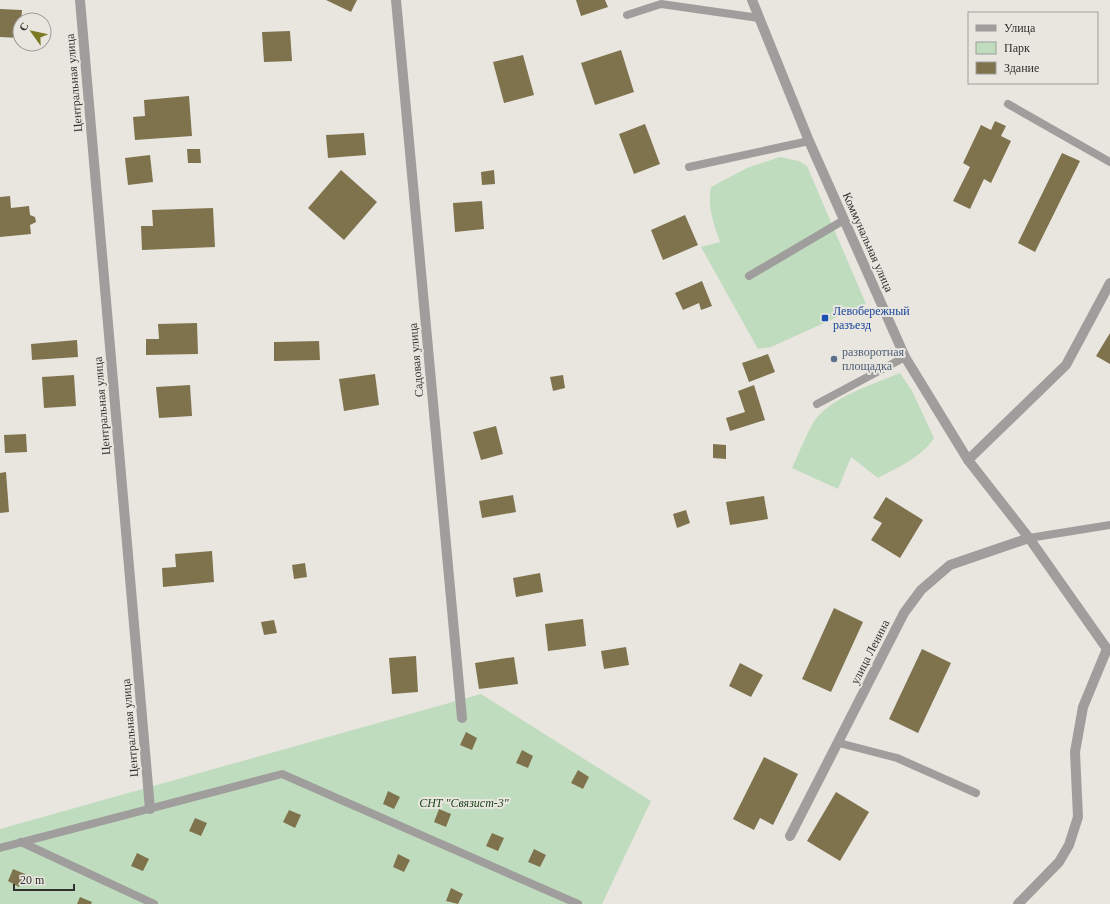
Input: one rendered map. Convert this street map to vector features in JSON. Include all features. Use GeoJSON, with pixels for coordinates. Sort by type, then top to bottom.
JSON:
{"type":"FeatureCollection","features":[{"type":"Feature","properties":{"kind":"street","name":"Центральная улица"},"geometry":{"type":"LineString","coordinates":[[80,0],[150,809]]}},
{"type":"Feature","properties":{"kind":"street","name":"Садовая улица"},"geometry":{"type":"LineString","coordinates":[[396,0],[462,718]]}},
{"type":"Feature","properties":{"kind":"street","name":"Коммунальная улица"},"geometry":{"type":"LineString","coordinates":[[752,0],[809,141],[905,357],[968,460],[1029,538],[1108,646]]}},
{"type":"Feature","properties":{"kind":"street"},"geometry":{"type":"LineString","coordinates":[[968,460],[1066,365],[1110,283]]}},
{"type":"Feature","properties":{"kind":"street","name":"улица Ленина"},"geometry":{"type":"LineString","coordinates":[[790,836],[839,743],[904,613],[921,590],[950,565],[1029,538]]}},
{"type":"Feature","properties":{"kind":"street"},"geometry":{"type":"LineString","coordinates":[[1018,904],[1059,862],[1069,845],[1078,817],[1075,752],[1083,707],[1108,646]]}},
{"type":"Feature","properties":{"kind":"lane"},"geometry":{"type":"LineString","coordinates":[[627,15],[661,4],[759,18]]}},
{"type":"Feature","properties":{"kind":"lane"},"geometry":{"type":"LineString","coordinates":[[1008,104],[1110,162]]}},
{"type":"Feature","properties":{"kind":"lane"},"geometry":{"type":"LineString","coordinates":[[689,167],[809,141]]}},
{"type":"Feature","properties":{"kind":"lane"},"geometry":{"type":"LineString","coordinates":[[749,276],[844,220]]}},
{"type":"Feature","properties":{"kind":"lane"},"geometry":{"type":"LineString","coordinates":[[817,404],[905,357]]}},
{"type":"Feature","properties":{"kind":"lane"},"geometry":{"type":"LineString","coordinates":[[1029,538],[1110,525]]}},
{"type":"Feature","properties":{"kind":"lane"},"geometry":{"type":"LineString","coordinates":[[839,743],[898,758],[976,793]]}},
{"type":"Feature","properties":{"kind":"lane"},"geometry":{"type":"LineString","coordinates":[[0,848],[282,774],[578,904]]}},
{"type":"Feature","properties":{"kind":"lane"},"geometry":{"type":"LineString","coordinates":[[21,842],[154,904]]}},
{"type":"Feature","properties":{"kind":"green space"},"geometry":{"type":"Polygon","coordinates":[[[780,157],[799,161],[807,166],[866,304],[771,347],[758,349],[701,247],[720,242],[713,222],[710,201],[711,187],[747,168],[780,157]]]}},
{"type":"Feature","properties":{"kind":"green space"},"geometry":{"type":"Polygon","coordinates":[[[900,373],[912,391],[934,438],[923,451],[901,466],[878,478],[851,457],[838,489],[792,468],[810,428],[820,414],[829,406],[852,393],[900,373]]]}},
{"type":"Feature","properties":{"kind":"green space","name":"СНТ \"Связист-3\""},"geometry":{"type":"Polygon","coordinates":[[[481,694],[651,801],[602,904],[0,904],[0,829],[481,694]]]}},
{"type":"Feature","properties":{"kind":"building"},"geometry":{"type":"Polygon","coordinates":[[[326,0],[357,0],[351,12],[326,0]]]}},
{"type":"Feature","properties":{"kind":"building"},"geometry":{"type":"Polygon","coordinates":[[[576,0],[605,0],[608,7],[581,16],[576,0]]]}},
{"type":"Feature","properties":{"kind":"building"},"geometry":{"type":"Polygon","coordinates":[[[0,9],[22,10],[22,12],[12,12],[12,38],[0,37],[0,9]]]}},
{"type":"Feature","properties":{"kind":"building"},"geometry":{"type":"Polygon","coordinates":[[[290,31],[292,61],[264,62],[262,32],[290,31]]]}},
{"type":"Feature","properties":{"kind":"building"},"geometry":{"type":"Polygon","coordinates":[[[621,50],[634,92],[595,105],[581,63],[621,50]]]}},
{"type":"Feature","properties":{"kind":"building"},"geometry":{"type":"Polygon","coordinates":[[[523,55],[534,95],[504,103],[493,62],[523,55]]]}},
{"type":"Feature","properties":{"kind":"building"},"geometry":{"type":"Polygon","coordinates":[[[189,96],[192,136],[135,140],[133,117],[145,116],[144,100],[189,96]]]}},
{"type":"Feature","properties":{"kind":"building"},"geometry":{"type":"Polygon","coordinates":[[[995,121],[1006,126],[1001,136],[1011,141],[991,183],[984,179],[970,209],[953,201],[970,167],[963,163],[981,125],[991,130],[995,121]]]}},
{"type":"Feature","properties":{"kind":"building"},"geometry":{"type":"Polygon","coordinates":[[[645,124],[660,164],[634,174],[619,134],[645,124]]]}},
{"type":"Feature","properties":{"kind":"building"},"geometry":{"type":"Polygon","coordinates":[[[364,133],[366,155],[328,158],[326,135],[364,133]]]}},
{"type":"Feature","properties":{"kind":"building"},"geometry":{"type":"Polygon","coordinates":[[[187,149],[200,149],[201,163],[188,163],[187,149]]]}},
{"type":"Feature","properties":{"kind":"building"},"geometry":{"type":"Polygon","coordinates":[[[1062,153],[1080,161],[1035,252],[1018,243],[1062,153]]]}},
{"type":"Feature","properties":{"kind":"building"},"geometry":{"type":"Polygon","coordinates":[[[150,155],[153,182],[128,185],[125,158],[150,155]]]}},
{"type":"Feature","properties":{"kind":"building"},"geometry":{"type":"Polygon","coordinates":[[[341,170],[377,202],[344,240],[308,208],[341,170]]]}},
{"type":"Feature","properties":{"kind":"building"},"geometry":{"type":"Polygon","coordinates":[[[494,170],[495,184],[482,185],[481,172],[494,170]]]}},
{"type":"Feature","properties":{"kind":"building"},"geometry":{"type":"Polygon","coordinates":[[[10,196],[11,208],[29,206],[30,215],[35,217],[36,222],[30,225],[31,234],[0,237],[0,197],[10,196]]]}},
{"type":"Feature","properties":{"kind":"building"},"geometry":{"type":"Polygon","coordinates":[[[482,201],[484,229],[455,232],[453,203],[482,201]]]}},
{"type":"Feature","properties":{"kind":"building"},"geometry":{"type":"Polygon","coordinates":[[[213,208],[215,247],[142,250],[141,226],[153,226],[152,210],[213,208]]]}},
{"type":"Feature","properties":{"kind":"building"},"geometry":{"type":"Polygon","coordinates":[[[685,215],[698,245],[663,260],[651,230],[685,215]]]}},
{"type":"Feature","properties":{"kind":"building"},"geometry":{"type":"Polygon","coordinates":[[[702,281],[712,306],[701,310],[699,303],[683,310],[675,293],[702,281]]]}},
{"type":"Feature","properties":{"kind":"building"},"geometry":{"type":"Polygon","coordinates":[[[197,323],[198,354],[146,355],[146,339],[159,339],[158,324],[197,323]]]}},
{"type":"Feature","properties":{"kind":"building"},"geometry":{"type":"Polygon","coordinates":[[[1110,333],[1110,364],[1096,356],[1110,333]]]}},
{"type":"Feature","properties":{"kind":"building"},"geometry":{"type":"Polygon","coordinates":[[[77,340],[78,357],[32,360],[31,344],[77,340]]]}},
{"type":"Feature","properties":{"kind":"building"},"geometry":{"type":"Polygon","coordinates":[[[319,341],[320,360],[274,361],[274,342],[319,341]]]}},
{"type":"Feature","properties":{"kind":"building"},"geometry":{"type":"Polygon","coordinates":[[[768,354],[775,372],[749,382],[742,363],[768,354]]]}},
{"type":"Feature","properties":{"kind":"building"},"geometry":{"type":"Polygon","coordinates":[[[375,374],[379,405],[344,411],[339,379],[375,374]]]}},
{"type":"Feature","properties":{"kind":"building"},"geometry":{"type":"Polygon","coordinates":[[[74,375],[76,406],[44,408],[42,377],[74,375]]]}},
{"type":"Feature","properties":{"kind":"building"},"geometry":{"type":"Polygon","coordinates":[[[563,375],[565,388],[553,391],[550,377],[563,375]]]}},
{"type":"Feature","properties":{"kind":"building"},"geometry":{"type":"Polygon","coordinates":[[[190,385],[192,416],[159,418],[156,387],[190,385]]]}},
{"type":"Feature","properties":{"kind":"building"},"geometry":{"type":"Polygon","coordinates":[[[754,385],[765,420],[730,431],[726,418],[745,412],[738,391],[754,385]]]}},
{"type":"Feature","properties":{"kind":"building"},"geometry":{"type":"Polygon","coordinates":[[[496,426],[503,454],[481,460],[473,432],[496,426]]]}},
{"type":"Feature","properties":{"kind":"building"},"geometry":{"type":"Polygon","coordinates":[[[26,434],[27,452],[5,453],[4,435],[26,434]]]}},
{"type":"Feature","properties":{"kind":"building"},"geometry":{"type":"Polygon","coordinates":[[[713,444],[726,445],[726,459],[713,458],[713,444]]]}},
{"type":"Feature","properties":{"kind":"building"},"geometry":{"type":"Polygon","coordinates":[[[6,472],[9,512],[0,513],[0,473],[6,472]]]}},
{"type":"Feature","properties":{"kind":"building"},"geometry":{"type":"Polygon","coordinates":[[[513,495],[516,512],[482,518],[479,501],[513,495]]]}},
{"type":"Feature","properties":{"kind":"building"},"geometry":{"type":"Polygon","coordinates":[[[764,496],[768,519],[730,525],[726,502],[764,496]]]}},
{"type":"Feature","properties":{"kind":"building"},"geometry":{"type":"Polygon","coordinates":[[[886,497],[923,520],[900,558],[871,540],[882,523],[873,518],[886,497]]]}},
{"type":"Feature","properties":{"kind":"building"},"geometry":{"type":"Polygon","coordinates":[[[686,510],[690,523],[677,528],[673,514],[686,510]]]}},
{"type":"Feature","properties":{"kind":"building"},"geometry":{"type":"Polygon","coordinates":[[[212,551],[214,582],[163,587],[162,568],[176,567],[175,554],[212,551]]]}},
{"type":"Feature","properties":{"kind":"building"},"geometry":{"type":"Polygon","coordinates":[[[305,563],[307,577],[294,579],[292,565],[305,563]]]}},
{"type":"Feature","properties":{"kind":"building"},"geometry":{"type":"Polygon","coordinates":[[[540,573],[543,592],[516,597],[513,578],[540,573]]]}},
{"type":"Feature","properties":{"kind":"building"},"geometry":{"type":"Polygon","coordinates":[[[834,608],[863,622],[831,692],[802,679],[834,608]]]}},
{"type":"Feature","properties":{"kind":"building"},"geometry":{"type":"Polygon","coordinates":[[[583,619],[586,646],[548,651],[545,624],[583,619]]]}},
{"type":"Feature","properties":{"kind":"building"},"geometry":{"type":"Polygon","coordinates":[[[274,620],[277,633],[264,635],[261,622],[274,620]]]}},
{"type":"Feature","properties":{"kind":"building"},"geometry":{"type":"Polygon","coordinates":[[[626,647],[629,665],[604,669],[601,651],[626,647]]]}},
{"type":"Feature","properties":{"kind":"building"},"geometry":{"type":"Polygon","coordinates":[[[922,649],[951,663],[918,733],[889,719],[922,649]]]}},
{"type":"Feature","properties":{"kind":"building"},"geometry":{"type":"Polygon","coordinates":[[[416,656],[418,692],[392,694],[389,658],[416,656]]]}},
{"type":"Feature","properties":{"kind":"building"},"geometry":{"type":"Polygon","coordinates":[[[514,657],[518,684],[479,689],[475,663],[514,657]]]}},
{"type":"Feature","properties":{"kind":"building"},"geometry":{"type":"Polygon","coordinates":[[[740,663],[763,675],[751,697],[729,686],[740,663]]]}},
{"type":"Feature","properties":{"kind":"building"},"geometry":{"type":"Polygon","coordinates":[[[466,732],[477,738],[472,750],[460,745],[466,732]]]}},
{"type":"Feature","properties":{"kind":"building"},"geometry":{"type":"Polygon","coordinates":[[[522,750],[533,756],[528,768],[516,763],[522,750]]]}},
{"type":"Feature","properties":{"kind":"building"},"geometry":{"type":"Polygon","coordinates":[[[764,757],[798,774],[773,825],[760,818],[754,830],[733,819],[764,757]]]}},
{"type":"Feature","properties":{"kind":"building"},"geometry":{"type":"Polygon","coordinates":[[[578,770],[589,777],[583,789],[571,783],[578,770]]]}},
{"type":"Feature","properties":{"kind":"building"},"geometry":{"type":"Polygon","coordinates":[[[388,791],[400,797],[394,809],[383,804],[388,791]]]}},
{"type":"Feature","properties":{"kind":"building"},"geometry":{"type":"Polygon","coordinates":[[[836,792],[869,812],[840,861],[807,841],[836,792]]]}},
{"type":"Feature","properties":{"kind":"building"},"geometry":{"type":"Polygon","coordinates":[[[439,809],[451,814],[446,827],[434,822],[439,809]]]}},
{"type":"Feature","properties":{"kind":"building"},"geometry":{"type":"Polygon","coordinates":[[[289,810],[301,815],[295,828],[283,822],[289,810]]]}},
{"type":"Feature","properties":{"kind":"building"},"geometry":{"type":"Polygon","coordinates":[[[195,818],[207,823],[201,836],[189,831],[195,818]]]}},
{"type":"Feature","properties":{"kind":"building"},"geometry":{"type":"Polygon","coordinates":[[[492,833],[504,838],[498,851],[486,846],[492,833]]]}},
{"type":"Feature","properties":{"kind":"building"},"geometry":{"type":"Polygon","coordinates":[[[534,849],[546,855],[540,867],[528,862],[534,849]]]}},
{"type":"Feature","properties":{"kind":"building"},"geometry":{"type":"Polygon","coordinates":[[[137,853],[149,859],[143,871],[131,866],[137,853]]]}},
{"type":"Feature","properties":{"kind":"building"},"geometry":{"type":"Polygon","coordinates":[[[398,854],[410,860],[404,872],[393,867],[398,854]]]}},
{"type":"Feature","properties":{"kind":"building"},"geometry":{"type":"Polygon","coordinates":[[[13,869],[25,874],[19,887],[8,881],[13,869]]]}},
{"type":"Feature","properties":{"kind":"building"},"geometry":{"type":"Polygon","coordinates":[[[451,888],[463,894],[458,904],[446,901],[451,888]]]}},
{"type":"Feature","properties":{"kind":"building"},"geometry":{"type":"Polygon","coordinates":[[[80,897],[92,902],[91,904],[77,904],[80,897]]]}},
{"type":"Feature","properties":{"kind":"place","name":"Левобережный разъезд"},"geometry":{"type":"Point","coordinates":[825,318]}},
{"type":"Feature","properties":{"kind":"place","name":"разворотная площадка"},"geometry":{"type":"Point","coordinates":[834,359]}}]}
